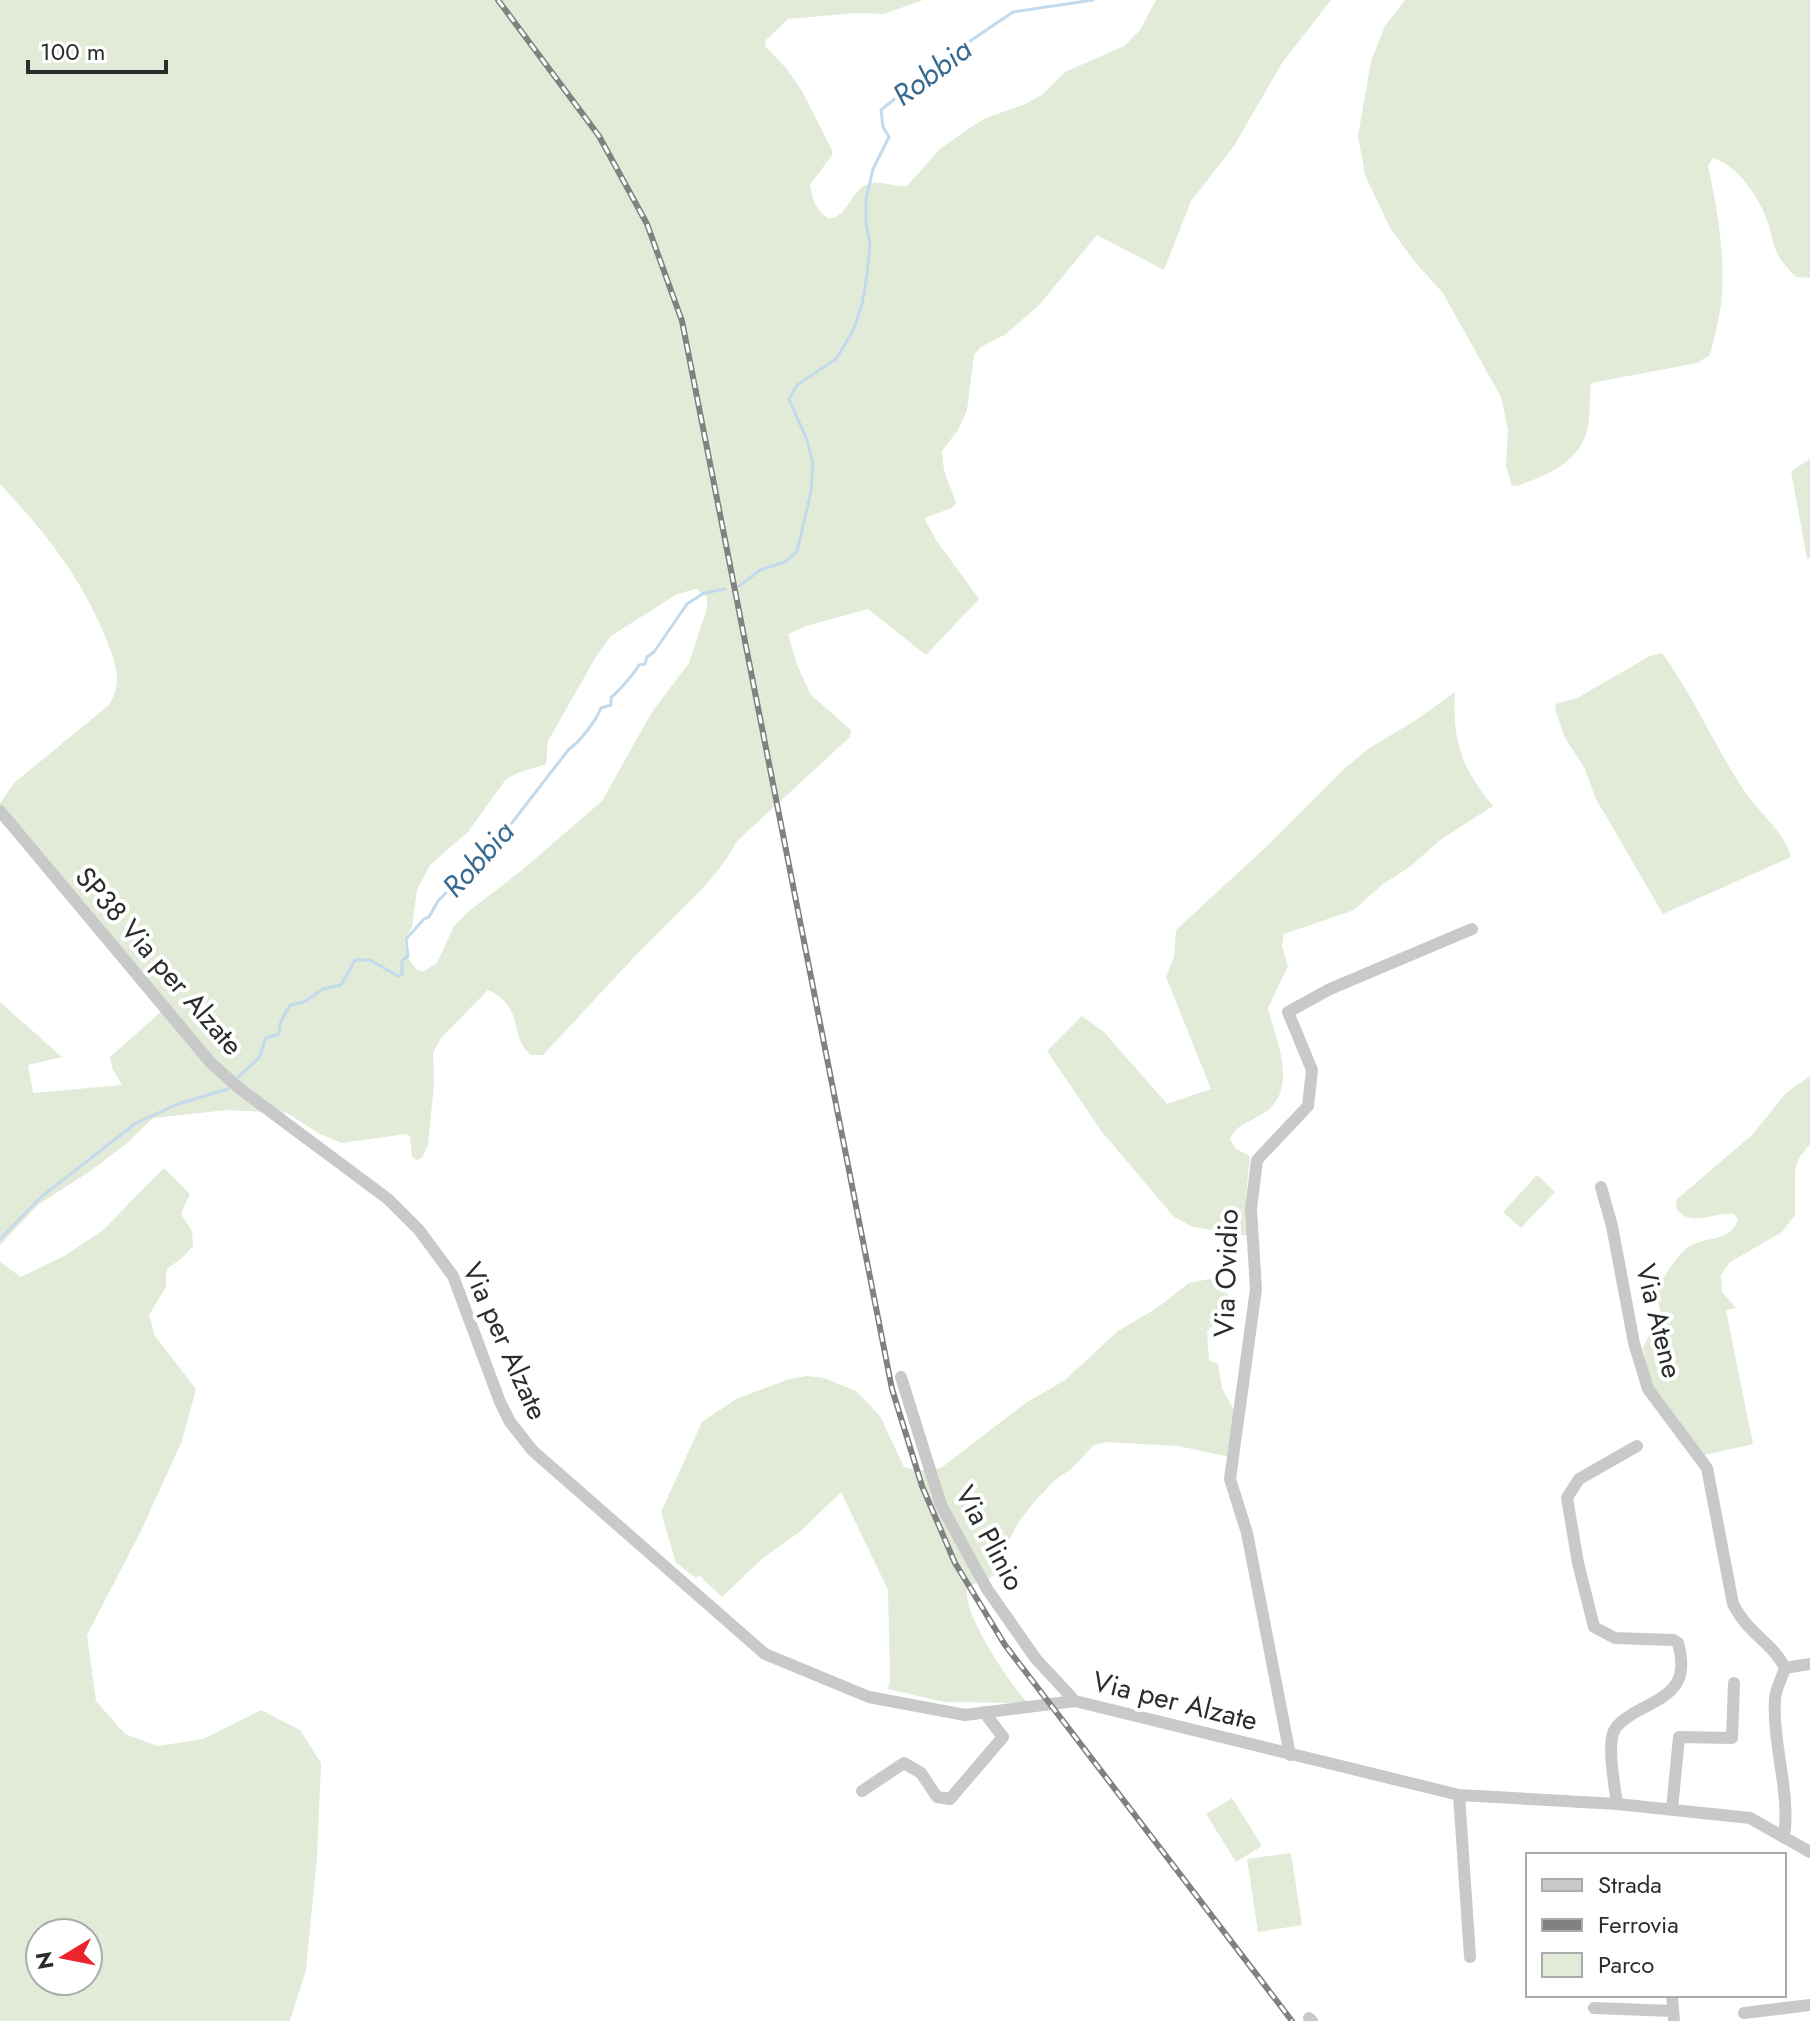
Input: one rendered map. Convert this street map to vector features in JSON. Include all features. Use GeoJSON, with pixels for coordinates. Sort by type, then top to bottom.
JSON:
{"type":"FeatureCollection","features":[{"type":"Feature","properties":{"kind":"street","name":"SP38 Via per Alzate"},"geometry":{"type":"LineString","coordinates":[[1,814],[211,1063],[264,1107],[388,1199],[438,1254]]}},
{"type":"Feature","properties":{"kind":"street","name":"Via Ovidio"},"geometry":{"type":"LineString","coordinates":[[1290,1755],[1247,1533],[1230,1479],[1256,1289],[1251,1209],[1257,1160],[1308,1106],[1312,1070],[1288,1012],[1330,989],[1472,929]]}},
{"type":"Feature","properties":{"kind":"street","name":"Via Atene"},"geometry":{"type":"LineString","coordinates":[[1601,1187],[1612,1226],[1634,1343],[1648,1389],[1707,1468],[1733,1604],[1742,1622],[1779,1655],[1785,1668]]}},
{"type":"Feature","properties":{"kind":"street","name":"Via per Alzate"},"geometry":{"type":"LineString","coordinates":[[438,1254],[453,1276],[464,1301],[500,1402],[521,1437],[533,1451],[765,1654],[869,1697],[965,1715],[1075,1701],[1459,1795],[1617,1804],[1750,1818],[1810,1852]]}},
{"type":"Feature","properties":{"kind":"street","name":"Via Plinio"},"geometry":{"type":"LineString","coordinates":[[901,1377],[941,1505],[987,1589],[1036,1659],[1075,1701]]}},
{"type":"Feature","properties":{"kind":"street"},"geometry":{"type":"LineString","coordinates":[[1617,1804],[1612,1748],[1614,1729],[1626,1718],[1665,1696],[1681,1677],[1683,1661],[1678,1643],[1673,1640],[1615,1638],[1594,1627],[1578,1563],[1567,1498],[1579,1479],[1637,1446]]}},
{"type":"Feature","properties":{"kind":"street"},"geometry":{"type":"LineString","coordinates":[[1784,1838],[1788,1816],[1780,1772],[1775,1696],[1785,1668],[1810,1664]]}},
{"type":"Feature","properties":{"kind":"street"},"geometry":{"type":"LineString","coordinates":[[1672,1809],[1679,1737],[1732,1738],[1734,1683]]}},
{"type":"Feature","properties":{"kind":"street"},"geometry":{"type":"LineString","coordinates":[[862,1791],[904,1763],[921,1773],[937,1797],[950,1799],[1003,1737],[984,1712]]}},
{"type":"Feature","properties":{"kind":"street"},"geometry":{"type":"LineString","coordinates":[[1459,1795],[1470,1957]]}},
{"type":"Feature","properties":{"kind":"street"},"geometry":{"type":"LineString","coordinates":[[1744,2013],[1810,2005]]}},
{"type":"Feature","properties":{"kind":"street"},"geometry":{"type":"LineString","coordinates":[[1594,2008],[1673,2016]]}},
{"type":"Feature","properties":{"kind":"green space"},"geometry":{"type":"Polygon","coordinates":[[[0,0],[923,0],[884,14],[857,13],[788,19],[766,40],[765,46],[802,91],[832,150],[832,155],[810,185],[816,205],[830,219],[842,212],[862,187],[877,183],[907,186],[940,149],[971,127],[986,118],[1025,104],[1043,94],[1065,72],[1124,46],[1140,30],[1156,0],[1331,0],[1282,63],[1234,146],[1191,201],[1164,270],[1097,235],[1040,304],[1006,334],[981,347],[974,355],[967,410],[958,430],[942,451],[944,471],[956,502],[952,508],[924,518],[936,540],[979,599],[926,655],[868,609],[788,634],[797,665],[811,695],[851,730],[850,737],[737,841],[721,867],[701,890],[543,1055],[531,1055],[524,1048],[508,1005],[488,990],[441,1038],[433,1053],[434,1084],[428,1145],[422,1158],[417,1160],[412,1157],[410,1136],[406,1134],[341,1143],[287,1113],[227,1110],[153,1118],[126,1144],[89,1172],[39,1204],[0,1245],[0,1002],[62,1057],[28,1065],[33,1093],[122,1085],[112,1068],[110,1057],[164,1009],[0,820],[0,803],[14,783],[109,705],[117,681],[107,641],[86,596],[48,539],[0,484],[0,0]],[[696,589],[677,594],[611,636],[548,741],[546,764],[506,779],[468,832],[430,865],[417,890],[412,927],[404,941],[407,957],[417,970],[424,971],[437,963],[454,926],[470,910],[521,871],[602,801],[652,712],[689,663],[707,608],[707,597],[696,589]]]}},
{"type":"Feature","properties":{"kind":"green space"},"geometry":{"type":"Polygon","coordinates":[[[1405,0],[1810,0],[1810,278],[1796,277],[1782,262],[1753,192],[1730,167],[1713,158],[1708,166],[1720,235],[1722,287],[1710,355],[1697,363],[1591,383],[1588,428],[1575,454],[1558,468],[1517,486],[1512,486],[1506,466],[1508,429],[1501,397],[1443,293],[1390,228],[1365,175],[1358,136],[1371,61],[1385,26],[1405,0]]]}},
{"type":"Feature","properties":{"kind":"green space"},"geometry":{"type":"Polygon","coordinates":[[[1810,459],[1810,558],[1807,559],[1791,471],[1810,459]]]}},
{"type":"Feature","properties":{"kind":"green space"},"geometry":{"type":"Polygon","coordinates":[[[1662,653],[1734,775],[1777,831],[1791,857],[1663,914],[1596,799],[1584,767],[1565,738],[1555,709],[1556,704],[1577,698],[1650,656],[1662,653]]]}},
{"type":"Feature","properties":{"kind":"green space"},"geometry":{"type":"Polygon","coordinates":[[[1455,692],[1455,725],[1461,753],[1493,806],[1440,840],[1354,910],[1284,934],[1282,946],[1288,966],[1268,1008],[1280,1052],[1283,1081],[1272,1106],[1238,1128],[1230,1139],[1236,1149],[1250,1156],[1246,1195],[1249,1236],[1193,1227],[1174,1217],[1102,1132],[1047,1051],[1082,1016],[1104,1032],[1167,1104],[1211,1089],[1166,977],[1174,957],[1176,930],[1344,769],[1368,749],[1455,692]]]}},
{"type":"Feature","properties":{"kind":"green space"},"geometry":{"type":"Polygon","coordinates":[[[1810,1076],[1810,1144],[1795,1169],[1795,1215],[1782,1232],[1730,1262],[1721,1275],[1722,1292],[1736,1308],[1726,1310],[1753,1444],[1704,1455],[1653,1391],[1643,1348],[1660,1311],[1656,1290],[1674,1263],[1693,1245],[1729,1232],[1738,1219],[1734,1214],[1688,1217],[1676,1208],[1677,1199],[1752,1135],[1787,1092],[1810,1076]]]}},
{"type":"Feature","properties":{"kind":"green space"},"geometry":{"type":"Polygon","coordinates":[[[164,1168],[190,1194],[181,1214],[192,1231],[193,1246],[168,1268],[166,1287],[149,1315],[155,1336],[196,1389],[182,1441],[140,1533],[87,1635],[96,1701],[125,1734],[158,1746],[203,1739],[261,1710],[300,1730],[321,1763],[317,1859],[306,1970],[290,2021],[0,2021],[0,1262],[21,1277],[64,1256],[102,1231],[164,1168]]]}},
{"type":"Feature","properties":{"kind":"green space"},"geometry":{"type":"Polygon","coordinates":[[[1537,1175],[1555,1192],[1521,1228],[1503,1212],[1537,1175]]]}},
{"type":"Feature","properties":{"kind":"green space"},"geometry":{"type":"Polygon","coordinates":[[[1209,1279],[1220,1281],[1230,1303],[1225,1314],[1207,1331],[1209,1360],[1218,1364],[1222,1388],[1243,1427],[1235,1458],[1178,1446],[1106,1442],[1094,1445],[1071,1469],[1055,1480],[1020,1520],[1004,1549],[1002,1569],[990,1578],[967,1587],[967,1599],[979,1630],[999,1665],[1028,1703],[944,1702],[888,1689],[888,1590],[841,1492],[801,1531],[763,1558],[722,1597],[699,1575],[696,1578],[676,1563],[661,1512],[702,1422],[736,1399],[789,1379],[807,1376],[824,1378],[856,1391],[880,1416],[904,1467],[917,1471],[941,1468],[1024,1404],[1065,1380],[1118,1331],[1157,1308],[1189,1283],[1209,1279]]]}},
{"type":"Feature","properties":{"kind":"green space"},"geometry":{"type":"Polygon","coordinates":[[[1232,1798],[1262,1846],[1236,1862],[1206,1814],[1232,1798]]]}},
{"type":"Feature","properties":{"kind":"green space"},"geometry":{"type":"Polygon","coordinates":[[[1291,1853],[1302,1925],[1258,1932],[1247,1859],[1291,1853]]]}},
{"type":"Feature","properties":{"kind":"waterway","name":"Robbia"},"geometry":{"type":"LineString","coordinates":[[739,586],[760,570],[785,562],[797,551],[811,492],[813,464],[807,440],[789,399],[797,385],[836,359],[853,331],[862,304],[870,244],[866,199],[873,169],[889,137],[883,127],[881,110],[948,56],[1013,12],[1093,0]]}},
{"type":"Feature","properties":{"kind":"waterway","name":"Robbia"},"geometry":{"type":"LineString","coordinates":[[238,1077],[259,1058],[266,1038],[279,1034],[281,1021],[290,1005],[304,1002],[323,989],[341,985],[355,960],[370,960],[398,976],[402,974],[402,961],[408,956],[406,939],[490,848],[499,829],[511,824],[569,749],[588,730],[601,708],[611,705],[611,697],[639,665],[645,664],[687,604],[704,593],[725,589]]}},
{"type":"Feature","properties":{"kind":"waterway"},"geometry":{"type":"LineString","coordinates":[[0,1239],[41,1197],[136,1123],[178,1104],[228,1089]]}},
{"type":"Feature","properties":{"kind":"railway"},"geometry":{"type":"LineString","coordinates":[[498,0],[599,136],[647,224],[682,321],[892,1389],[922,1486],[955,1563],[1005,1645],[1292,2021]]}}]}
